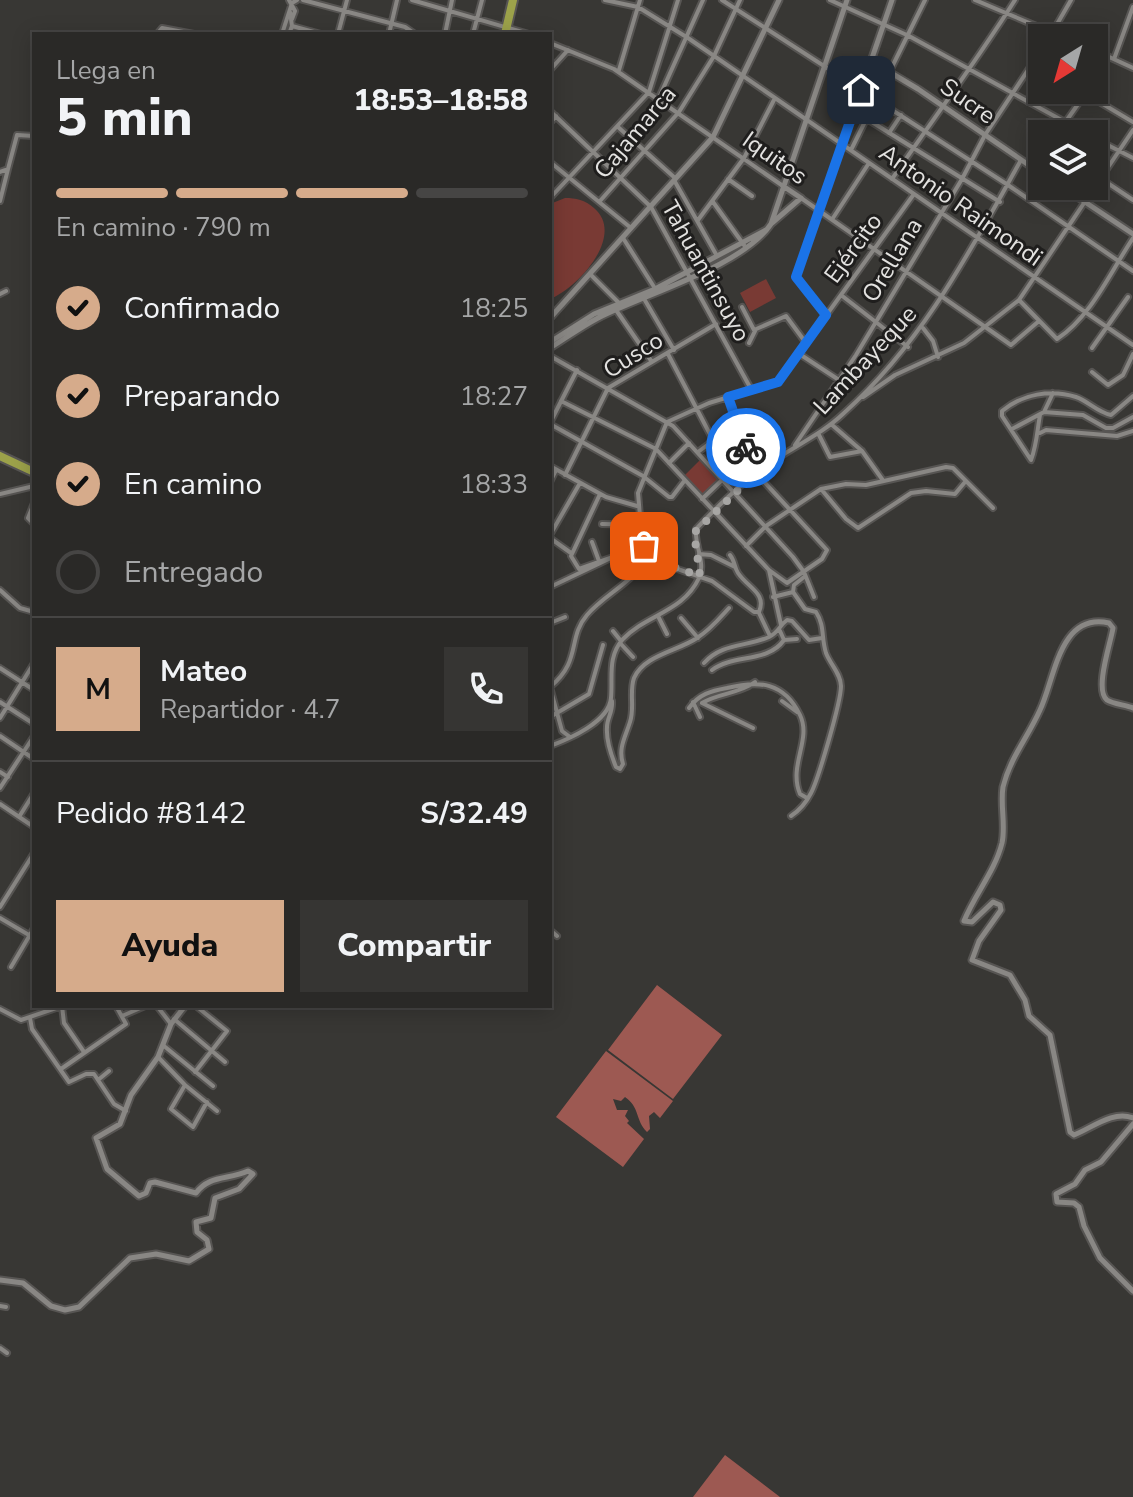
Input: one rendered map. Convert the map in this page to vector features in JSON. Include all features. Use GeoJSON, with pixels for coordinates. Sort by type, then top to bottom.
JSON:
{"type":"FeatureCollection","features":[{"type":"Feature","properties":{"kind":"highway"},"geometry":{"type":"LineString","coordinates":[[508,30],[515,0]]}},
{"type":"Feature","properties":{"kind":"highway"},"geometry":{"type":"LineString","coordinates":[[0,456],[32,471]]}},
{"type":"Feature","properties":{"kind":"street"},"geometry":{"type":"LineString","coordinates":[[339,32],[347,0]]}},
{"type":"Feature","properties":{"kind":"street"},"geometry":{"type":"LineString","coordinates":[[389,32],[397,0]]}},
{"type":"Feature","properties":{"kind":"street"},"geometry":{"type":"LineString","coordinates":[[412,0],[478,18],[508,30]]}},
{"type":"Feature","properties":{"kind":"street"},"geometry":{"type":"LineString","coordinates":[[445,32],[452,0]]}},
{"type":"Feature","properties":{"kind":"street"},"geometry":{"type":"LineString","coordinates":[[474,32],[482,0]]}},
{"type":"Feature","properties":{"kind":"street","name":"Antonio Raimondi"},"geometry":{"type":"LineString","coordinates":[[605,0],[638,7],[688,38],[1130,343]]}},
{"type":"Feature","properties":{"kind":"street"},"geometry":{"type":"LineString","coordinates":[[618,72],[640,0]]}},
{"type":"Feature","properties":{"kind":"street"},"geometry":{"type":"LineString","coordinates":[[552,196],[649,92],[678,0]]}},
{"type":"Feature","properties":{"kind":"street"},"geometry":{"type":"LineString","coordinates":[[658,100],[703,0]]}},
{"type":"Feature","properties":{"kind":"street"},"geometry":{"type":"LineString","coordinates":[[722,0],[1008,185],[1133,271]]}},
{"type":"Feature","properties":{"kind":"street","name":"Cajamarca"},"geometry":{"type":"LineString","coordinates":[[600,201],[679,112],[714,56],[740,0]]}},
{"type":"Feature","properties":{"kind":"street"},"geometry":{"type":"LineString","coordinates":[[552,316],[713,137],[779,0]]}},
{"type":"Feature","properties":{"kind":"street"},"geometry":{"type":"LineString","coordinates":[[830,0],[846,4],[909,36],[1060,120]]}},
{"type":"Feature","properties":{"kind":"street"},"geometry":{"type":"LineString","coordinates":[[826,315],[796,277],[892,0]]}},
{"type":"Feature","properties":{"kind":"street"},"geometry":{"type":"LineString","coordinates":[[851,150],[925,0]]}},
{"type":"Feature","properties":{"kind":"street"},"geometry":{"type":"LineString","coordinates":[[975,0],[1030,24]]}},
{"type":"Feature","properties":{"kind":"street"},"geometry":{"type":"LineString","coordinates":[[892,179],[924,130],[970,70],[1015,0]]}},
{"type":"Feature","properties":{"kind":"street"},"geometry":{"type":"LineString","coordinates":[[1057,24],[1071,0]]}},
{"type":"Feature","properties":{"kind":"street"},"geometry":{"type":"LineString","coordinates":[[295,1],[412,32]]}},
{"type":"Feature","properties":{"kind":"street"},"geometry":{"type":"LineString","coordinates":[[283,32],[295,1]]}},
{"type":"Feature","properties":{"kind":"street"},"geometry":{"type":"LineString","coordinates":[[289,32],[295,1]]}},
{"type":"Feature","properties":{"kind":"street"},"geometry":{"type":"LineString","coordinates":[[769,227],[846,4]]}},
{"type":"Feature","properties":{"kind":"street"},"geometry":{"type":"LineString","coordinates":[[1114,59],[1133,7]]}},
{"type":"Feature","properties":{"kind":"street"},"geometry":{"type":"LineString","coordinates":[[290,12],[291,23]]}},
{"type":"Feature","properties":{"kind":"street"},"geometry":{"type":"LineString","coordinates":[[291,23],[316,32]]}},
{"type":"Feature","properties":{"kind":"street"},"geometry":{"type":"LineString","coordinates":[[159,32],[162,28],[182,32]]}},
{"type":"Feature","properties":{"kind":"street","name":"Iquitos"},"geometry":{"type":"LineString","coordinates":[[552,44],[618,72],[649,92],[907,269],[1011,345],[1039,321]]}},
{"type":"Feature","properties":{"kind":"street"},"geometry":{"type":"LineString","coordinates":[[552,68],[568,50]]}},
{"type":"Feature","properties":{"kind":"street"},"geometry":{"type":"LineString","coordinates":[[1108,56],[1133,68]]}},
{"type":"Feature","properties":{"kind":"street","name":"Sucre"},"geometry":{"type":"LineString","coordinates":[[871,61],[942,105],[1028,165]]}},
{"type":"Feature","properties":{"kind":"street","name":"Orellana"},"geometry":{"type":"LineString","coordinates":[[794,448],[876,321],[962,179],[985,135],[1028,75]]}},
{"type":"Feature","properties":{"kind":"street"},"geometry":{"type":"LineString","coordinates":[[698,220],[744,158],[775,98]]}},
{"type":"Feature","properties":{"kind":"street"},"geometry":{"type":"LineString","coordinates":[[1105,104],[1133,122]]}},
{"type":"Feature","properties":{"kind":"street","name":"Tahuantinsuyo"},"geometry":{"type":"LineString","coordinates":[[552,113],[651,207],[751,389]]}},
{"type":"Feature","properties":{"kind":"street"},"geometry":{"type":"LineString","coordinates":[[889,133],[901,115]]}},
{"type":"Feature","properties":{"kind":"street"},"geometry":{"type":"LineString","coordinates":[[552,121],[556,116]]}},
{"type":"Feature","properties":{"kind":"street"},"geometry":{"type":"LineString","coordinates":[[866,118],[1000,202]]}},
{"type":"Feature","properties":{"kind":"street"},"geometry":{"type":"LineString","coordinates":[[618,127],[674,179],[718,260]]}},
{"type":"Feature","properties":{"kind":"street"},"geometry":{"type":"LineString","coordinates":[[1108,167],[1133,130]]}},
{"type":"Feature","properties":{"kind":"street"},"geometry":{"type":"LineString","coordinates":[[0,201],[17,135],[32,136]]}},
{"type":"Feature","properties":{"kind":"street"},"geometry":{"type":"LineString","coordinates":[[1108,145],[1133,158]]}},
{"type":"Feature","properties":{"kind":"street","name":"Lambayeque"},"geometry":{"type":"LineString","coordinates":[[713,512],[756,473],[831,424],[858,401],[908,347],[944,297],[1021,160]]}},
{"type":"Feature","properties":{"kind":"street"},"geometry":{"type":"LineString","coordinates":[[833,218],[869,163]]}},
{"type":"Feature","properties":{"kind":"street"},"geometry":{"type":"LineString","coordinates":[[552,164],[631,228]]}},
{"type":"Feature","properties":{"kind":"street"},"geometry":{"type":"LineString","coordinates":[[0,172],[8,169]]}},
{"type":"Feature","properties":{"kind":"street"},"geometry":{"type":"LineString","coordinates":[[728,179],[752,196]]}},
{"type":"Feature","properties":{"kind":"street"},"geometry":{"type":"LineString","coordinates":[[1108,183],[1133,200]]}},
{"type":"Feature","properties":{"kind":"street","name":"Ejército"},"geometry":{"type":"LineString","coordinates":[[667,422],[695,408],[778,382],[914,194]]}},
{"type":"Feature","properties":{"kind":"street"},"geometry":{"type":"LineString","coordinates":[[552,344],[618,306],[656,291],[744,245],[801,198]]}},
{"type":"Feature","properties":{"kind":"street"},"geometry":{"type":"LineString","coordinates":[[858,401],[895,375],[938,357],[987,327],[1019,300],[1083,201],[1133,236],[1085,311],[1068,332],[1057,339],[1019,300]]}},
{"type":"Feature","properties":{"kind":"street"},"geometry":{"type":"LineString","coordinates":[[713,202],[744,245]]}},
{"type":"Feature","properties":{"kind":"street"},"geometry":{"type":"LineString","coordinates":[[623,238],[656,291]]}},
{"type":"Feature","properties":{"kind":"street"},"geometry":{"type":"LineString","coordinates":[[590,274],[618,306],[652,362]]}},
{"type":"Feature","properties":{"kind":"street"},"geometry":{"type":"LineString","coordinates":[[0,294],[6,291]]}},
{"type":"Feature","properties":{"kind":"street"},"geometry":{"type":"LineString","coordinates":[[841,295],[908,347]]}},
{"type":"Feature","properties":{"kind":"street"},"geometry":{"type":"LineString","coordinates":[[643,297],[674,350]]}},
{"type":"Feature","properties":{"kind":"street"},"geometry":{"type":"LineString","coordinates":[[1092,348],[1128,297]]}},
{"type":"Feature","properties":{"kind":"street"},"geometry":{"type":"LineString","coordinates":[[742,307],[755,331]]}},
{"type":"Feature","properties":{"kind":"street"},"geometry":{"type":"LineString","coordinates":[[749,343],[755,331],[786,316],[806,343]]}},
{"type":"Feature","properties":{"kind":"street","name":"Cusco"},"geometry":{"type":"LineString","coordinates":[[565,475],[608,388],[716,324]]}},
{"type":"Feature","properties":{"kind":"street"},"geometry":{"type":"LineString","coordinates":[[923,328],[933,341],[938,357]]}},
{"type":"Feature","properties":{"kind":"street"},"geometry":{"type":"LineString","coordinates":[[1130,343],[1133,335]]}},
{"type":"Feature","properties":{"kind":"street"},"geometry":{"type":"LineString","coordinates":[[798,353],[839,380]]}},
{"type":"Feature","properties":{"kind":"street"},"geometry":{"type":"LineString","coordinates":[[668,354],[713,440]]}},
{"type":"Feature","properties":{"kind":"street"},"geometry":{"type":"LineString","coordinates":[[1092,372],[1108,385],[1123,375],[1133,354]]}},
{"type":"Feature","properties":{"kind":"street"},"geometry":{"type":"LineString","coordinates":[[552,357],[667,422],[766,526],[804,574],[814,597]]}},
{"type":"Feature","properties":{"kind":"street"},"geometry":{"type":"LineString","coordinates":[[552,420],[577,370]]}},
{"type":"Feature","properties":{"kind":"street"},"geometry":{"type":"LineString","coordinates":[[1053,393],[1042,413],[1040,433],[1031,460],[1002,416],[1002,411],[1019,400],[1048,392],[1079,398],[1111,415],[1133,396]]}},
{"type":"Feature","properties":{"kind":"street"},"geometry":{"type":"LineString","coordinates":[[728,397],[756,473],[827,550],[822,559],[794,585],[793,592],[805,609],[816,612],[825,628],[822,638],[841,681],[840,697],[817,780],[807,798],[791,816]]}},
{"type":"Feature","properties":{"kind":"street"},"geometry":{"type":"LineString","coordinates":[[561,401],[656,449],[713,512],[785,583],[804,574]]}},
{"type":"Feature","properties":{"kind":"street"},"geometry":{"type":"LineString","coordinates":[[1012,429],[1042,413],[1083,415],[1106,428],[1113,428],[1133,417]]}},
{"type":"Feature","properties":{"kind":"street"},"geometry":{"type":"LineString","coordinates":[[552,685],[568,670],[586,616],[630,579],[646,558],[637,506],[643,476],[667,422]]}},
{"type":"Feature","properties":{"kind":"street"},"geometry":{"type":"LineString","coordinates":[[698,452],[737,423]]}},
{"type":"Feature","properties":{"kind":"street"},"geometry":{"type":"LineString","coordinates":[[831,424],[862,451],[882,479]]}},
{"type":"Feature","properties":{"kind":"street"},"geometry":{"type":"LineString","coordinates":[[552,425],[643,476],[672,497],[685,480]]}},
{"type":"Feature","properties":{"kind":"street"},"geometry":{"type":"LineString","coordinates":[[1040,433],[1046,430],[1117,436],[1133,431]]}},
{"type":"Feature","properties":{"kind":"street"},"geometry":{"type":"LineString","coordinates":[[818,435],[830,457],[862,451]]}},
{"type":"Feature","properties":{"kind":"street"},"geometry":{"type":"LineString","coordinates":[[669,463],[689,443]]}},
{"type":"Feature","properties":{"kind":"street"},"geometry":{"type":"LineString","coordinates":[[552,467],[600,494],[637,506]]}},
{"type":"Feature","properties":{"kind":"street"},"geometry":{"type":"LineString","coordinates":[[746,546],[766,526],[821,489],[846,484],[866,485],[882,479],[951,467],[993,508]]}},
{"type":"Feature","properties":{"kind":"street"},"geometry":{"type":"LineString","coordinates":[[552,478],[556,470]]}},
{"type":"Feature","properties":{"kind":"street"},"geometry":{"type":"LineString","coordinates":[[702,499],[722,480]]}},
{"type":"Feature","properties":{"kind":"street"},"geometry":{"type":"LineString","coordinates":[[821,489],[846,519],[858,528],[911,493],[951,494],[965,482]]}},
{"type":"Feature","properties":{"kind":"street"},"geometry":{"type":"LineString","coordinates":[[552,534],[580,483]]}},
{"type":"Feature","properties":{"kind":"street"},"geometry":{"type":"LineString","coordinates":[[1,493],[32,486]]}},
{"type":"Feature","properties":{"kind":"street"},"geometry":{"type":"LineString","coordinates":[[600,494],[571,553],[573,563],[579,569],[644,546]]}},
{"type":"Feature","properties":{"kind":"street"},"geometry":{"type":"LineString","coordinates":[[713,512],[694,533],[700,576],[687,598],[642,623],[621,642],[611,665],[612,711],[606,726],[616,767],[620,769],[623,764],[620,755],[622,742],[631,717],[632,688],[639,670],[651,660],[698,638],[729,608]]}},
{"type":"Feature","properties":{"kind":"street"},"geometry":{"type":"LineString","coordinates":[[602,524],[640,525]]}},
{"type":"Feature","properties":{"kind":"street"},"geometry":{"type":"LineString","coordinates":[[552,539],[571,553]]}},
{"type":"Feature","properties":{"kind":"street"},"geometry":{"type":"LineString","coordinates":[[592,542],[599,561]]}},
{"type":"Feature","properties":{"kind":"street"},"geometry":{"type":"LineString","coordinates":[[699,554],[711,555],[735,567]]}},
{"type":"Feature","properties":{"kind":"street"},"geometry":{"type":"LineString","coordinates":[[730,555],[735,567],[759,594],[759,612],[770,636]]}},
{"type":"Feature","properties":{"kind":"street"},"geometry":{"type":"LineString","coordinates":[[552,586],[613,557]]}},
{"type":"Feature","properties":{"kind":"street"},"geometry":{"type":"LineString","coordinates":[[646,558],[700,576],[726,590],[752,611],[759,612]]}},
{"type":"Feature","properties":{"kind":"street"},"geometry":{"type":"LineString","coordinates":[[769,570],[784,640]]}},
{"type":"Feature","properties":{"kind":"street"},"geometry":{"type":"LineString","coordinates":[[0,590],[20,608],[32,611]]}},
{"type":"Feature","properties":{"kind":"street"},"geometry":{"type":"LineString","coordinates":[[773,597],[793,592]]}},
{"type":"Feature","properties":{"kind":"street"},"geometry":{"type":"LineString","coordinates":[[658,616],[667,634]]}},
{"type":"Feature","properties":{"kind":"street"},"geometry":{"type":"LineString","coordinates":[[552,622],[565,617]]}},
{"type":"Feature","properties":{"kind":"street"},"geometry":{"type":"LineString","coordinates":[[681,618],[698,638]]}},
{"type":"Feature","properties":{"kind":"street"},"geometry":{"type":"LineString","coordinates":[[704,663],[718,650],[770,636],[792,621],[809,640],[822,638]]}},
{"type":"Feature","properties":{"kind":"street"},"geometry":{"type":"LineString","coordinates":[[1133,708],[1109,701],[1104,694],[1104,667],[1113,628],[1109,623],[1099,621],[1080,628],[1055,659],[1042,707],[1012,757],[1002,792],[1002,843],[989,877],[964,921],[972,922],[993,902],[1000,905],[1001,910],[986,930],[972,960],[1010,975],[1021,990],[1029,1016],[1050,1035],[1070,1132],[1074,1135],[1110,1118],[1125,1116],[1133,1121],[1101,1162],[1085,1170],[1075,1184],[1056,1194],[1057,1202],[1074,1203],[1079,1207],[1087,1234],[1100,1258],[1133,1291]]}},
{"type":"Feature","properties":{"kind":"street"},"geometry":{"type":"LineString","coordinates":[[613,631],[633,657]]}},
{"type":"Feature","properties":{"kind":"street"},"geometry":{"type":"LineString","coordinates":[[784,640],[797,639]]}},
{"type":"Feature","properties":{"kind":"street"},"geometry":{"type":"LineString","coordinates":[[712,670],[724,663],[769,653],[779,648],[784,640]]}},
{"type":"Feature","properties":{"kind":"street"},"geometry":{"type":"LineString","coordinates":[[552,716],[591,691],[603,645]]}},
{"type":"Feature","properties":{"kind":"street"},"geometry":{"type":"LineString","coordinates":[[0,718],[32,666]]}},
{"type":"Feature","properties":{"kind":"street"},"geometry":{"type":"LineString","coordinates":[[0,668],[32,689]]}},
{"type":"Feature","properties":{"kind":"street"},"geometry":{"type":"LineString","coordinates":[[689,708],[709,691],[755,682],[790,696],[799,714],[804,740],[797,754],[796,780],[800,794],[807,798]]}},
{"type":"Feature","properties":{"kind":"street"},"geometry":{"type":"LineString","coordinates":[[753,728],[702,703],[755,682]]}},
{"type":"Feature","properties":{"kind":"street"},"geometry":{"type":"LineString","coordinates":[[552,694],[562,731],[570,737]]}},
{"type":"Feature","properties":{"kind":"street"},"geometry":{"type":"LineString","coordinates":[[552,745],[599,719],[612,701]]}},
{"type":"Feature","properties":{"kind":"street"},"geometry":{"type":"LineString","coordinates":[[782,701],[799,714]]}},
{"type":"Feature","properties":{"kind":"street"},"geometry":{"type":"LineString","coordinates":[[0,702],[32,723]]}},
{"type":"Feature","properties":{"kind":"street"},"geometry":{"type":"LineString","coordinates":[[693,702],[700,717]]}},
{"type":"Feature","properties":{"kind":"street"},"geometry":{"type":"LineString","coordinates":[[0,736],[32,758]]}},
{"type":"Feature","properties":{"kind":"street"},"geometry":{"type":"LineString","coordinates":[[0,788],[32,739]]}},
{"type":"Feature","properties":{"kind":"street"},"geometry":{"type":"LineString","coordinates":[[0,772],[8,777]]}},
{"type":"Feature","properties":{"kind":"street"},"geometry":{"type":"LineString","coordinates":[[19,817],[32,796]]}},
{"type":"Feature","properties":{"kind":"street"},"geometry":{"type":"LineString","coordinates":[[0,804],[32,826]]}},
{"type":"Feature","properties":{"kind":"street"},"geometry":{"type":"LineString","coordinates":[[0,907],[32,861]]}},
{"type":"Feature","properties":{"kind":"street"},"geometry":{"type":"LineString","coordinates":[[0,918],[32,937]]}},
{"type":"Feature","properties":{"kind":"street"},"geometry":{"type":"LineString","coordinates":[[11,967],[32,930]]}},
{"type":"Feature","properties":{"kind":"street"},"geometry":{"type":"LineString","coordinates":[[552,932],[557,936]]}},
{"type":"Feature","properties":{"kind":"street"},"geometry":{"type":"LineString","coordinates":[[0,1009],[21,1020],[57,1008]]}},
{"type":"Feature","properties":{"kind":"street"},"geometry":{"type":"LineString","coordinates":[[62,1008],[64,1023],[84,1052]]}},
{"type":"Feature","properties":{"kind":"street"},"geometry":{"type":"LineString","coordinates":[[61,1069],[126,1024],[117,1008]]}},
{"type":"Feature","properties":{"kind":"street"},"geometry":{"type":"LineString","coordinates":[[122,1016],[140,1008]]}},
{"type":"Feature","properties":{"kind":"street"},"geometry":{"type":"LineString","coordinates":[[159,1008],[172,1022],[225,1062]]}},
{"type":"Feature","properties":{"kind":"street"},"geometry":{"type":"LineString","coordinates":[[0,1280],[23,1283],[51,1306],[71,1309],[84,1304],[130,1258],[156,1254],[189,1261],[209,1249],[207,1240],[197,1232],[196,1222],[211,1218],[215,1198],[239,1189],[253,1174],[248,1171],[234,1179],[210,1180],[196,1193],[155,1182],[150,1183],[146,1193],[139,1196],[107,1169],[96,1138],[120,1124],[137,1088],[164,1046],[172,1022],[183,1008]]}},
{"type":"Feature","properties":{"kind":"street"},"geometry":{"type":"LineString","coordinates":[[195,1072],[227,1031],[198,1008]]}},
{"type":"Feature","properties":{"kind":"street"},"geometry":{"type":"LineString","coordinates":[[30,1018],[32,1029],[71,1083],[90,1073],[114,1104],[126,1111]]}},
{"type":"Feature","properties":{"kind":"street"},"geometry":{"type":"LineString","coordinates":[[164,1046],[213,1086]]}},
{"type":"Feature","properties":{"kind":"street"},"geometry":{"type":"LineString","coordinates":[[158,1057],[185,1085],[217,1111]]}},
{"type":"Feature","properties":{"kind":"street"},"geometry":{"type":"LineString","coordinates":[[98,1080],[109,1071]]}},
{"type":"Feature","properties":{"kind":"street"},"geometry":{"type":"LineString","coordinates":[[185,1085],[171,1109],[193,1127],[207,1102]]}},
{"type":"Feature","properties":{"kind":"street"},"geometry":{"type":"LineString","coordinates":[[0,1348],[7,1353]]}},
{"type":"Feature","properties":{"kind":"shaded area"},"geometry":{"type":"Polygon","coordinates":[[[565,198],[587,203],[602,219],[605,232],[602,246],[585,272],[552,298],[552,203],[565,198]]]}},
{"type":"Feature","properties":{"kind":"shaded area"},"geometry":{"type":"Polygon","coordinates":[[[766,279],[776,298],[750,312],[740,293],[766,279]]]}},
{"type":"Feature","properties":{"kind":"shaded area"},"geometry":{"type":"Polygon","coordinates":[[[700,460],[718,480],[702,496],[684,476],[700,460]]]}},
{"type":"Feature","properties":{"kind":"shaded area"},"geometry":{"type":"Polygon","coordinates":[[[657,985],[722,1035],[673,1099],[608,1050],[657,985]]]}},
{"type":"Feature","properties":{"kind":"shaded area"},"geometry":{"type":"Polygon","coordinates":[[[606,1051],[673,1101],[660,1118],[654,1112],[649,1116],[650,1129],[647,1132],[630,1101],[625,1097],[621,1101],[613,1099],[617,1110],[628,1110],[625,1116],[629,1121],[627,1123],[644,1139],[623,1167],[556,1117],[606,1051]]]}},
{"type":"Feature","properties":{"kind":"shaded area"},"geometry":{"type":"Polygon","coordinates":[[[725,1455],[780,1497],[693,1497],[725,1455]]]}},
{"type":"Feature","properties":{"kind":"way so far"},"geometry":{"type":"LineString","coordinates":[[644,546],[646,558],[700,576],[694,533],[756,473],[746,448]]}},
{"type":"Feature","properties":{"kind":"route"},"geometry":{"type":"LineString","coordinates":[[746,448],[728,397],[778,382],[826,315],[796,277],[861,90]]}}]}
